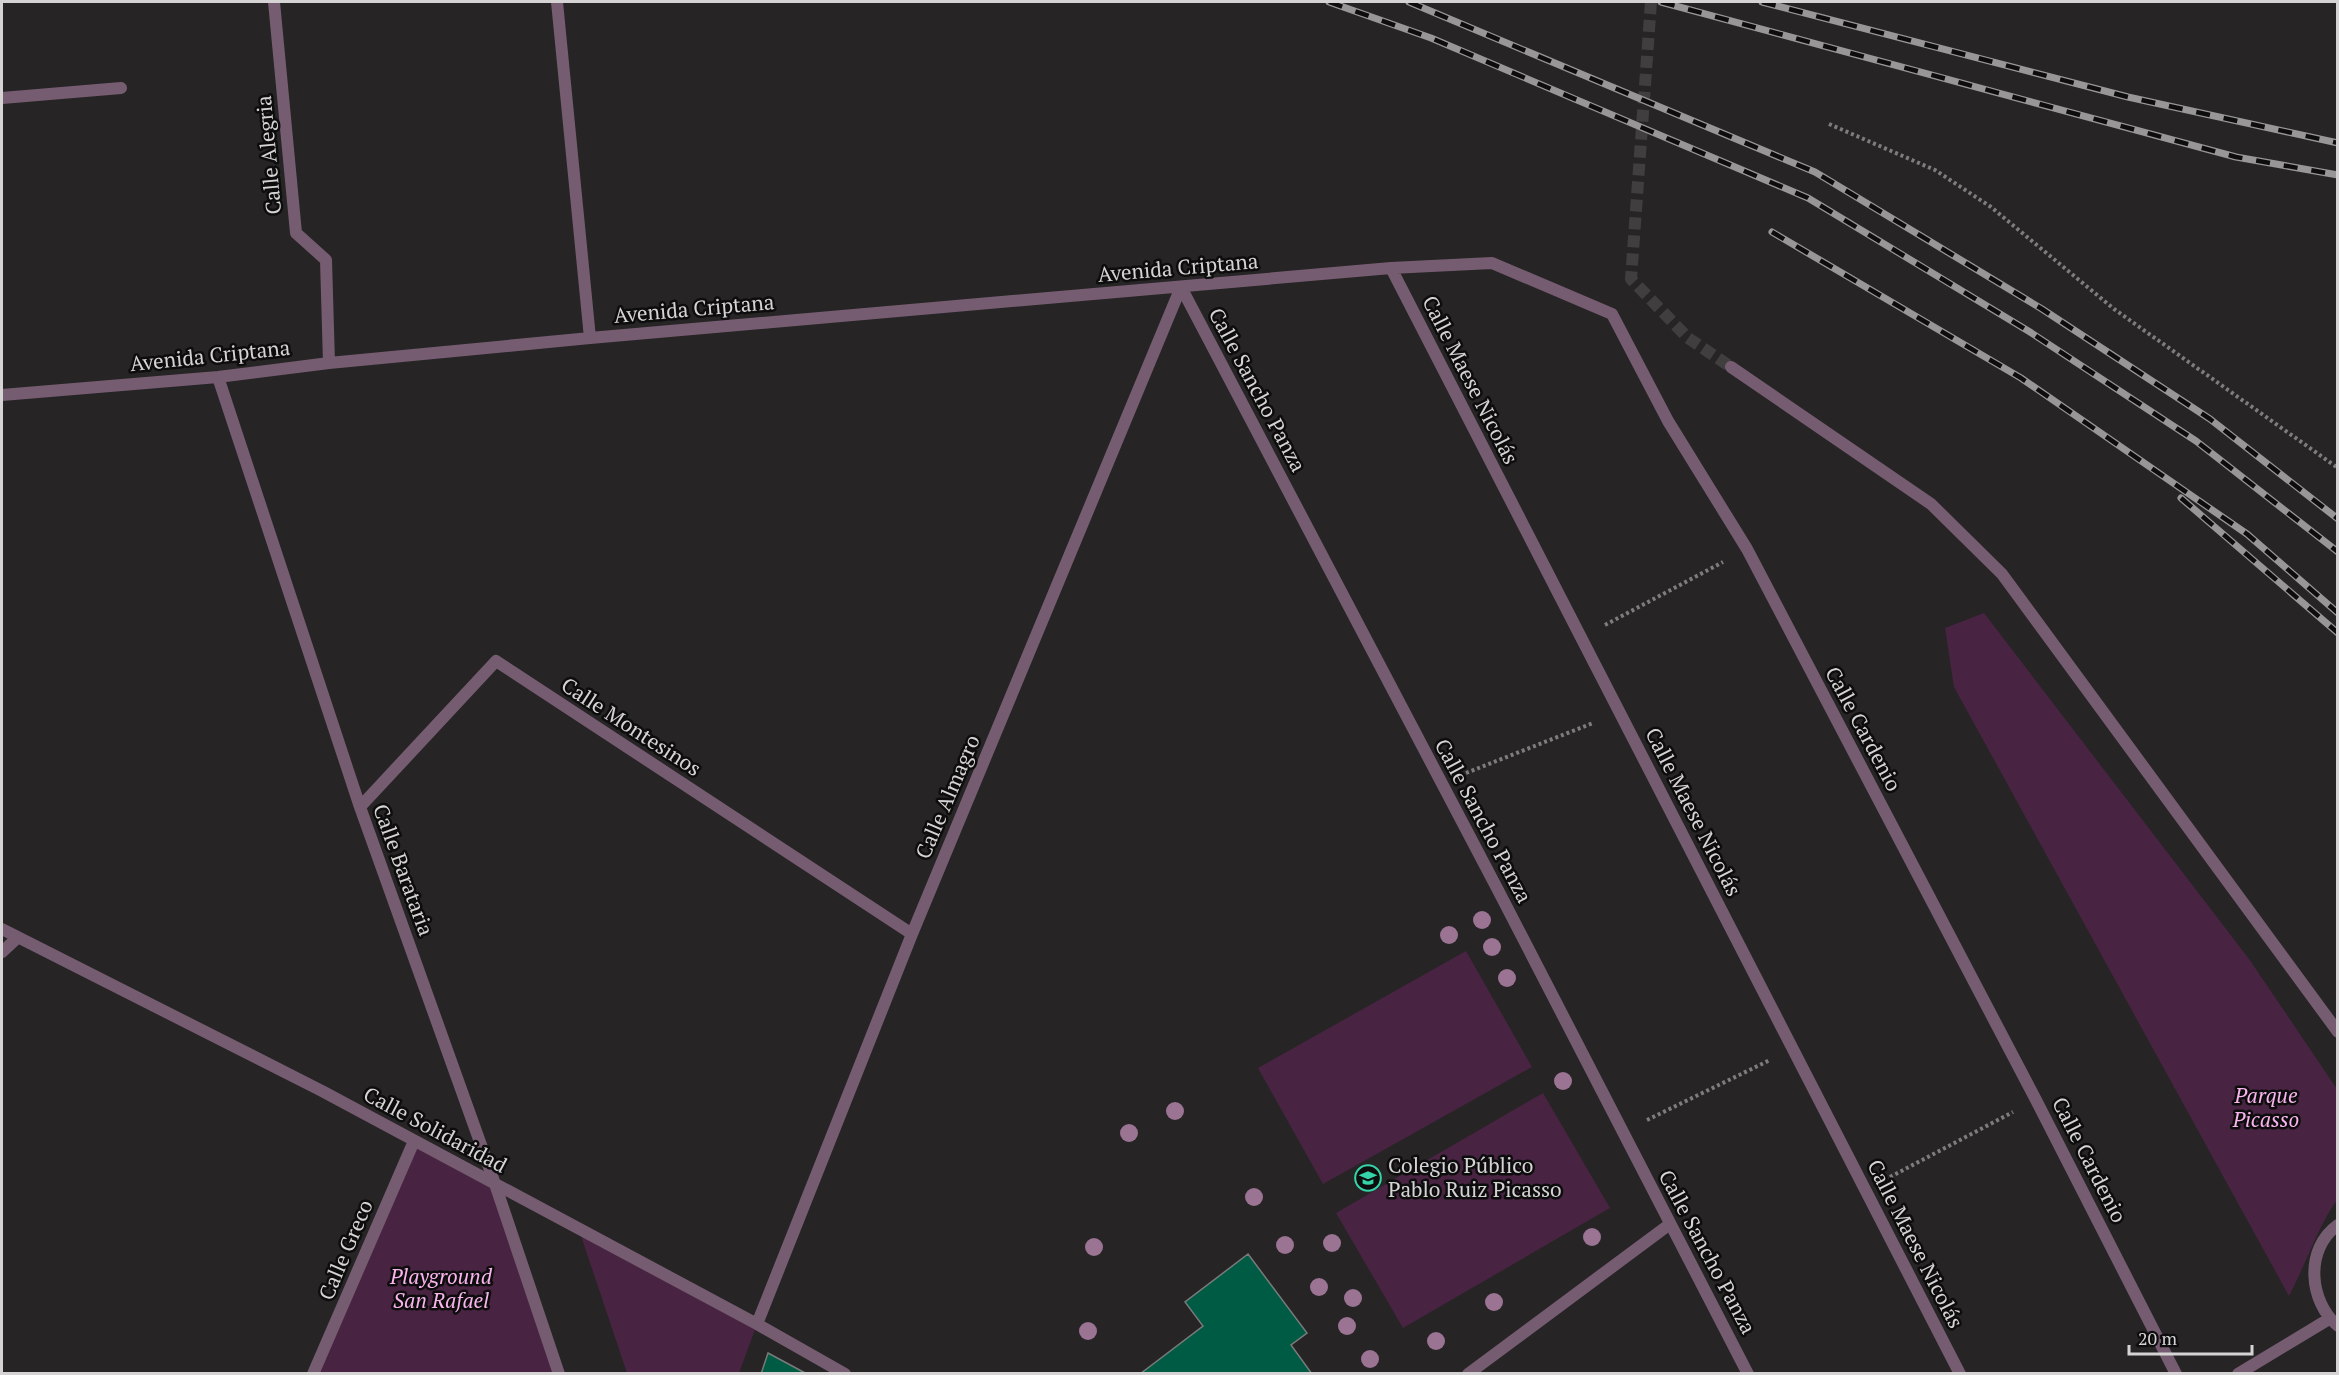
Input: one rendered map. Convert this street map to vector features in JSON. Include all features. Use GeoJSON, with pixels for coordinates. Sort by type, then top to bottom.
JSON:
{"type":"FeatureCollection","features":[{"type":"Feature","properties":{"kind":"street","name":"Calle Alegria"},"geometry":{"type":"LineString","coordinates":[[274,2],[296,234],[326,260],[329,363]]}},
{"type":"Feature","properties":{"kind":"street"},"geometry":{"type":"LineString","coordinates":[[557,2],[590,338]]}},
{"type":"Feature","properties":{"kind":"street"},"geometry":{"type":"LineString","coordinates":[[2,98],[121,88]]}},
{"type":"Feature","properties":{"kind":"street","name":"Calle Cardenio"},"geometry":{"type":"LineString","coordinates":[[1391,268],[1492,263],[1612,314],[1668,421],[1747,549],[2036,1100],[2176,1374]]}},
{"type":"Feature","properties":{"kind":"street","name":"Avenida Criptana"},"geometry":{"type":"LineString","coordinates":[[2,395],[218,377],[329,363],[590,338],[1391,268]]}},
{"type":"Feature","properties":{"kind":"street","name":"Calle Maese Nicolás"},"geometry":{"type":"LineString","coordinates":[[1391,268],[1960,1374]]}},
{"type":"Feature","properties":{"kind":"street","name":"Calle Sancho Panza"},"geometry":{"type":"LineString","coordinates":[[1181,287],[1440,783],[1500,892],[1748,1374]]}},
{"type":"Feature","properties":{"kind":"street","name":"Calle Almagro"},"geometry":{"type":"LineString","coordinates":[[757,1324],[912,934],[1181,287]]}},
{"type":"Feature","properties":{"kind":"street"},"geometry":{"type":"LineString","coordinates":[[1731,366],[1931,504],[2002,574],[2337,1032]]}},
{"type":"Feature","properties":{"kind":"street","name":"Calle Barataria"},"geometry":{"type":"LineString","coordinates":[[218,377],[360,807],[495,1184],[559,1374]]}},
{"type":"Feature","properties":{"kind":"street","name":"Calle Montesinos"},"geometry":{"type":"LineString","coordinates":[[360,807],[496,661],[912,934]]}},
{"type":"Feature","properties":{"kind":"street","name":"Calle Solidaridad"},"geometry":{"type":"LineString","coordinates":[[2,929],[312,1086],[757,1324],[845,1374]]}},
{"type":"Feature","properties":{"kind":"street"},"geometry":{"type":"LineString","coordinates":[[2,952],[17,938]]}},
{"type":"Feature","properties":{"kind":"street","name":"Calle Greco"},"geometry":{"type":"LineString","coordinates":[[313,1374],[414,1141]]}},
{"type":"Feature","properties":{"kind":"street"},"geometry":{"type":"LineString","coordinates":[[1468,1374],[1670,1224]]}},
{"type":"Feature","properties":{"kind":"street"},"geometry":{"type":"LineString","coordinates":[[2238,1374],[2333,1323],[2317,1298],[2313,1269],[2320,1247],[2337,1225]]}},
{"type":"Feature","properties":{"kind":"path"},"geometry":{"type":"LineString","coordinates":[[1829,124],[1935,170],[1991,207],[2114,309],[2337,468]]}},
{"type":"Feature","properties":{"kind":"path"},"geometry":{"type":"LineString","coordinates":[[1581,638],[1747,549]]}},
{"type":"Feature","properties":{"kind":"path"},"geometry":{"type":"LineString","coordinates":[[1440,783],[1619,712]]}},
{"type":"Feature","properties":{"kind":"path"},"geometry":{"type":"LineString","coordinates":[[1622,1132],[1793,1049]]}},
{"type":"Feature","properties":{"kind":"path"},"geometry":{"type":"LineString","coordinates":[[1865,1190],[2036,1100]]}},
{"type":"Feature","properties":{"kind":"green space","name":"Parque Picasso"},"geometry":{"type":"Polygon","coordinates":[[[1984,613],[2249,959],[2337,1089],[2337,1200],[2289,1296],[1954,687],[1945,628],[1984,613]]]}},
{"type":"Feature","properties":{"kind":"green space"},"geometry":{"type":"Polygon","coordinates":[[[1466,951],[1532,1067],[1323,1184],[1258,1068],[1466,951]]]}},
{"type":"Feature","properties":{"kind":"green space"},"geometry":{"type":"Polygon","coordinates":[[[1543,1093],[1610,1208],[1403,1328],[1336,1213],[1543,1093]]]}},
{"type":"Feature","properties":{"kind":"green space","name":"Playground San Rafael"},"geometry":{"type":"Polygon","coordinates":[[[414,1141],[495,1184],[559,1373],[313,1374],[414,1141]]]}},
{"type":"Feature","properties":{"kind":"green space"},"geometry":{"type":"Polygon","coordinates":[[[579,1230],[757,1324],[739,1373],[627,1373],[579,1230]]]}},
{"type":"Feature","properties":{"kind":"building"},"geometry":{"type":"Polygon","coordinates":[[[1248,1254],[1307,1333],[1291,1345],[1312,1374],[1140,1374],[1203,1326],[1185,1302],[1248,1254]]]}},
{"type":"Feature","properties":{"kind":"building"},"geometry":{"type":"Polygon","coordinates":[[[768,1353],[807,1374],[761,1374],[768,1353]]]}},
{"type":"Feature","properties":{"kind":"tunnel"},"geometry":{"type":"LineString","coordinates":[[1651,2],[1631,279],[1688,338],[1731,367]]}},
{"type":"Feature","properties":{"kind":"railway"},"geometry":{"type":"LineString","coordinates":[[1329,2],[1431,38],[1808,198],[2030,332],[2196,441],[2338,552]]}},
{"type":"Feature","properties":{"kind":"railway"},"geometry":{"type":"LineString","coordinates":[[1409,2],[1815,172],[2042,309],[2210,419],[2338,519]]}},
{"type":"Feature","properties":{"kind":"railway"},"geometry":{"type":"LineString","coordinates":[[1661,2],[2236,157],[2338,175]]}},
{"type":"Feature","properties":{"kind":"railway"},"geometry":{"type":"LineString","coordinates":[[1762,2],[2128,97],[2338,143]]}},
{"type":"Feature","properties":{"kind":"railway"},"geometry":{"type":"LineString","coordinates":[[1772,232],[2021,378],[2247,534],[2338,613]]}},
{"type":"Feature","properties":{"kind":"railway"},"geometry":{"type":"LineString","coordinates":[[2181,498],[2338,633]]}},
{"type":"Feature","properties":{"kind":"place","name":"Colegio Público Pablo Ruiz Picasso"},"geometry":{"type":"Point","coordinates":[1368,1178]}}]}
